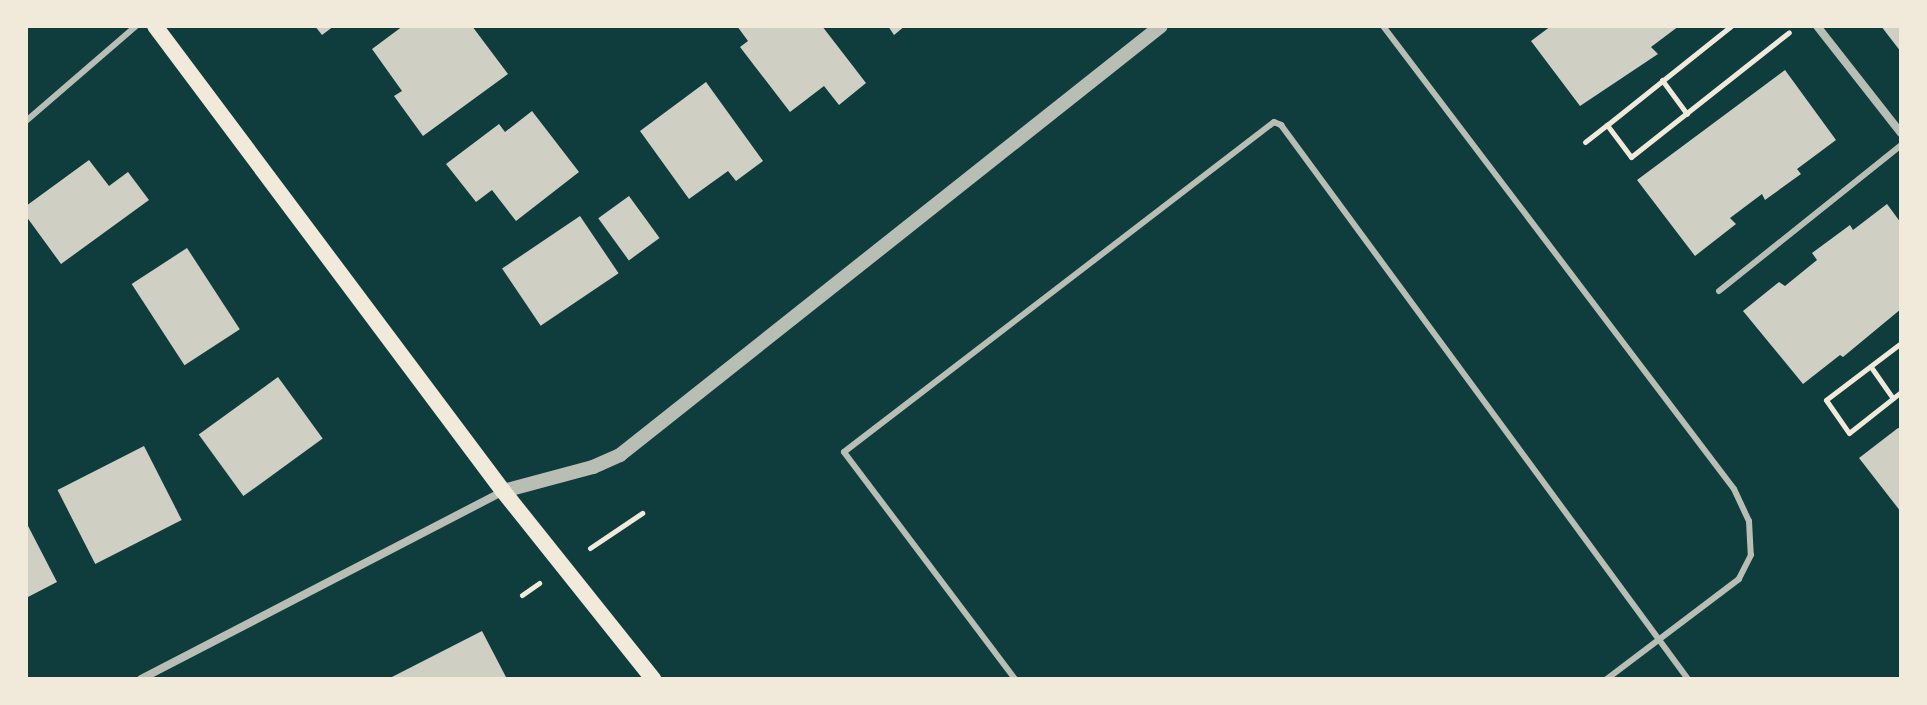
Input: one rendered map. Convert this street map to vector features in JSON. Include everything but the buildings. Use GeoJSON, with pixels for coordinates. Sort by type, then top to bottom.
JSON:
{"type":"FeatureCollection","features":[{"type":"Feature","properties":{"kind":"main road"},"geometry":{"type":"LineString","coordinates":[[155,26],[503,491],[653,679]]}},
{"type":"Feature","properties":{"kind":"street"},"geometry":{"type":"LineString","coordinates":[[141,679],[503,491],[593,467],[620,455],[1161,26]]}},
{"type":"Feature","properties":{"kind":"street"},"geometry":{"type":"LineString","coordinates":[[1817,26],[1901,133]]}},
{"type":"Feature","properties":{"kind":"lane"},"geometry":{"type":"LineString","coordinates":[[26,121],[136,26]]}},
{"type":"Feature","properties":{"kind":"lane"},"geometry":{"type":"LineString","coordinates":[[1383,26],[1734,489],[1749,521],[1751,555],[1739,579],[1607,679]]}},
{"type":"Feature","properties":{"kind":"lane"},"geometry":{"type":"LineString","coordinates":[[1015,679],[844,452],[1274,122],[1281,125],[1688,679]]}},
{"type":"Feature","properties":{"kind":"lane"},"geometry":{"type":"LineString","coordinates":[[1719,291],[1901,145]]}},
{"type":"Feature","properties":{"kind":"path"},"geometry":{"type":"LineString","coordinates":[[1585,142],[1731,26]]}},
{"type":"Feature","properties":{"kind":"path"},"geometry":{"type":"LineString","coordinates":[[1607,125],[1631,157],[1796,26]]}},
{"type":"Feature","properties":{"kind":"path"},"geometry":{"type":"LineString","coordinates":[[1662,80],[1687,114]]}},
{"type":"Feature","properties":{"kind":"path"},"geometry":{"type":"LineString","coordinates":[[1901,343],[1826,400],[1849,433],[1901,392]]}},
{"type":"Feature","properties":{"kind":"path"},"geometry":{"type":"LineString","coordinates":[[1871,367],[1893,398]]}}]}
